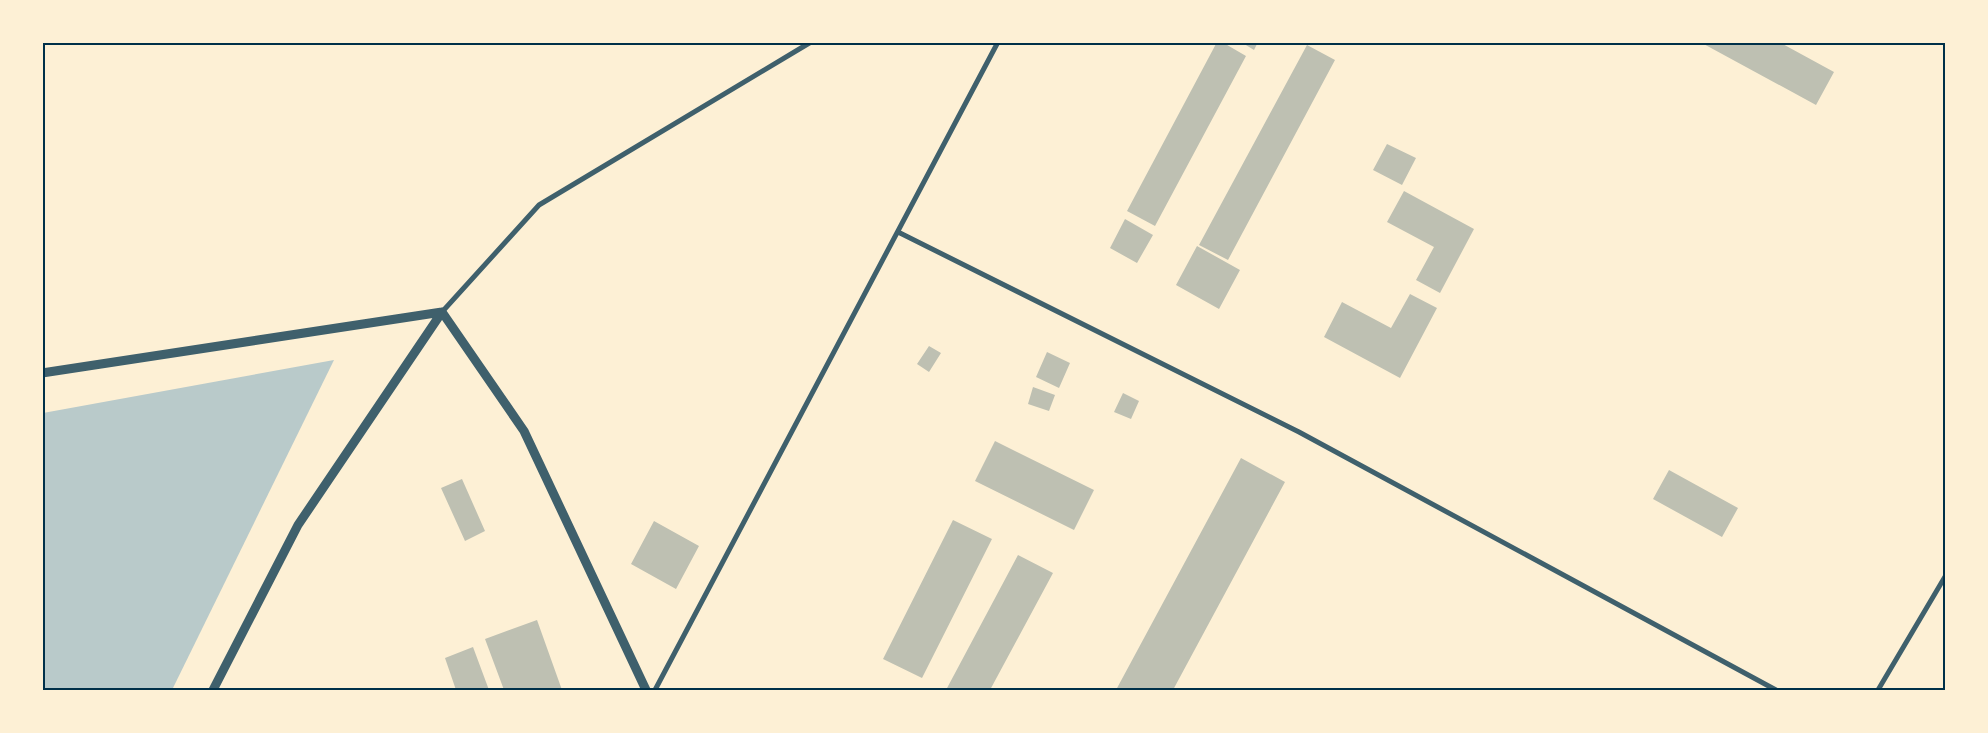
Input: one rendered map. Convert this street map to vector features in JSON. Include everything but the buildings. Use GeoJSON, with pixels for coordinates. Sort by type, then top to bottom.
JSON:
{"type":"FeatureCollection","features":[{"type":"Feature","properties":{"kind":"street"},"geometry":{"type":"LineString","coordinates":[[213,690],[298,525],[442,312],[538,204],[811,42]]}},
{"type":"Feature","properties":{"kind":"street"},"geometry":{"type":"LineString","coordinates":[[654,690],[998,42]]}},
{"type":"Feature","properties":{"kind":"street"},"geometry":{"type":"LineString","coordinates":[[898,232],[1299,432],[1776,690]]}},
{"type":"Feature","properties":{"kind":"street"},"geometry":{"type":"LineString","coordinates":[[42,373],[442,312]]}},
{"type":"Feature","properties":{"kind":"street"},"geometry":{"type":"LineString","coordinates":[[442,312],[524,431],[646,690]]}},
{"type":"Feature","properties":{"kind":"street"},"geometry":{"type":"LineString","coordinates":[[1878,690],[1946,575]]}},
{"type":"Feature","properties":{"kind":"shaded area"},"geometry":{"type":"Polygon","coordinates":[[[334,360],[172,690],[43,690],[43,413],[334,360]]]}}]}
